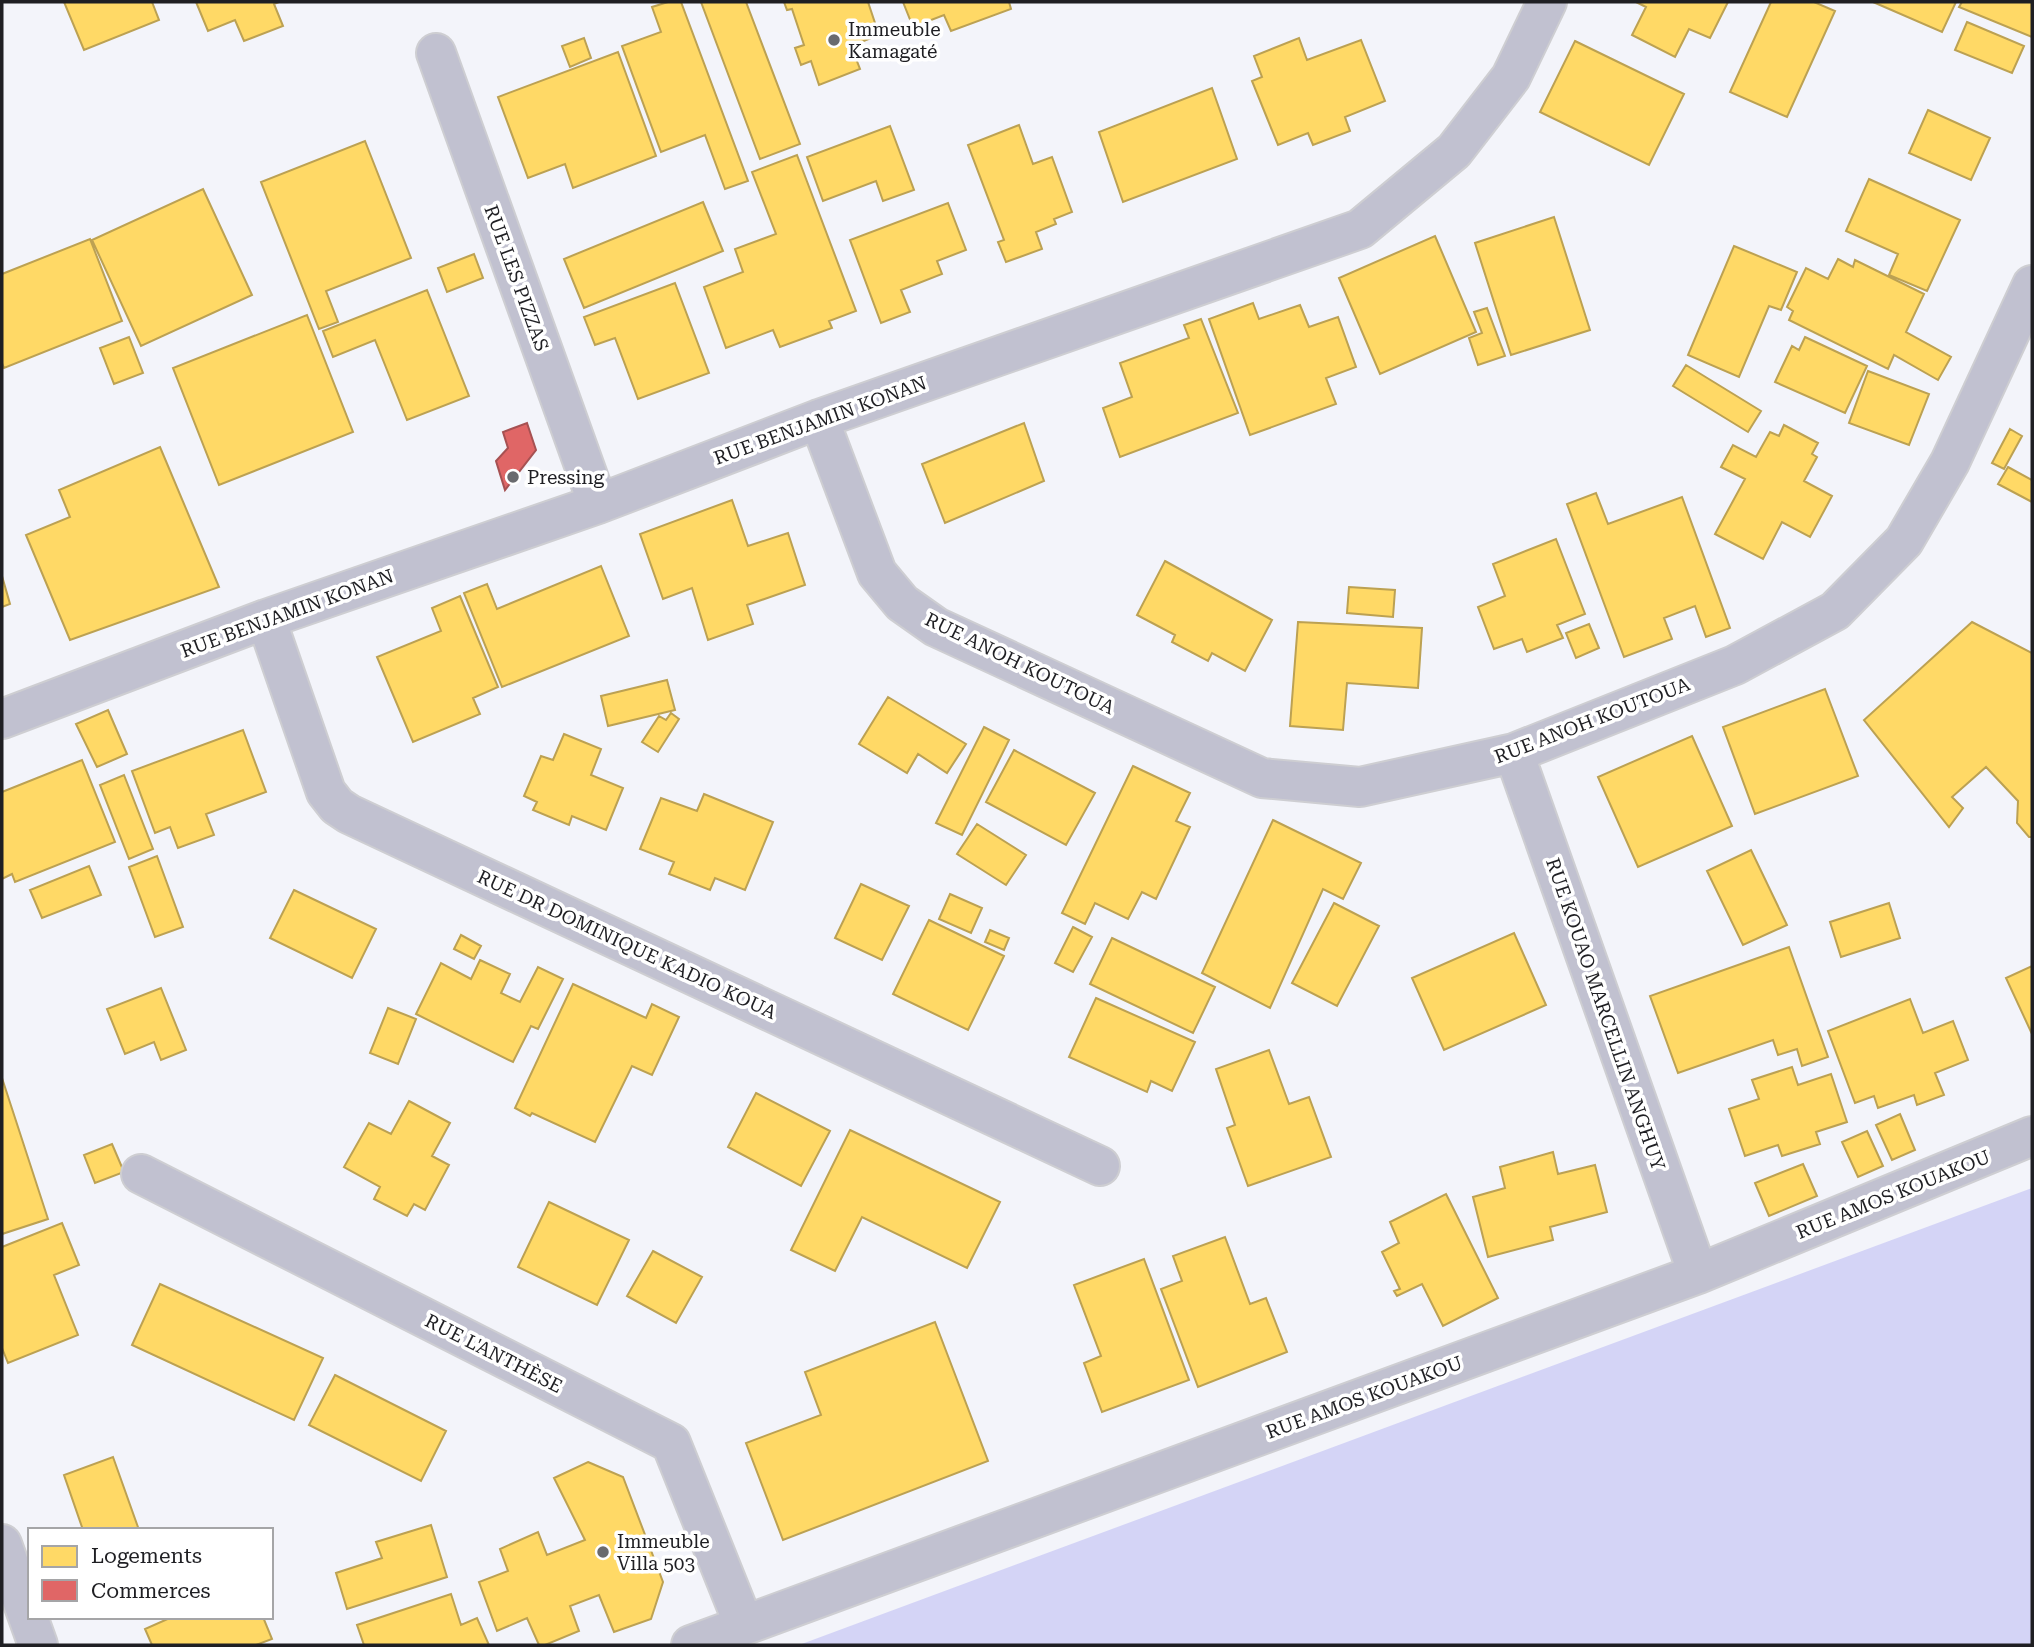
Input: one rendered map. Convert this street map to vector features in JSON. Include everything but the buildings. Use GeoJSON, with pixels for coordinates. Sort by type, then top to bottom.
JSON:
{"type":"FeatureCollection","features":[{"type":"Feature","properties":{"kind":"street","name":"RUE BENJAMIN KONAN"},"geometry":{"type":"LineString","coordinates":[[2,719],[266,619],[598,503],[819,419],[1360,229],[1454,151],[1511,77],[1547,2]]}},
{"type":"Feature","properties":{"kind":"street","name":"RUE LES PIZZAS"},"geometry":{"type":"LineString","coordinates":[[436,53],[598,503]]}},
{"type":"Feature","properties":{"kind":"street","name":"RUE ANOH KOUTOUA"},"geometry":{"type":"LineString","coordinates":[[819,419],[877,573],[902,603],[936,626],[1262,778],[1360,787],[1514,753],[1735,665],[1835,611],[1904,541],[1950,463],[2032,285]]}},
{"type":"Feature","properties":{"kind":"street","name":"RUE DR DOMINIQUE KADIO KOUA"},"geometry":{"type":"LineString","coordinates":[[266,619],[326,792],[337,806],[349,814],[1100,1166]]}},
{"type":"Feature","properties":{"kind":"street","name":"RUE KOUAO MARCELLIN ANGHUY"},"geometry":{"type":"LineString","coordinates":[[1514,753],[1698,1274]]}},
{"type":"Feature","properties":{"kind":"street","name":"RUE AMOS KOUAKOU"},"geometry":{"type":"LineString","coordinates":[[691,1645],[1698,1274],[2032,1136]]}},
{"type":"Feature","properties":{"kind":"street","name":"RUE L'ANTHÈSE"},"geometry":{"type":"LineString","coordinates":[[141,1174],[671,1443],[744,1625]]}},
{"type":"Feature","properties":{"kind":"street"},"geometry":{"type":"LineString","coordinates":[[2,1544],[28,1617]]}},
{"type":"Feature","properties":{"kind":"street"},"geometry":{"type":"LineString","coordinates":[[29,1619],[38,1645]]}},
{"type":"Feature","properties":{"kind":"shaded area"},"geometry":{"type":"Polygon","coordinates":[[[2032,1188],[2032,1645],[799,1645],[2032,1188]]]}},
{"type":"Feature","properties":{"kind":"place","name":"Immeuble Kamagaté"},"geometry":{"type":"Point","coordinates":[834,40]}},
{"type":"Feature","properties":{"kind":"place","name":"Pressing"},"geometry":{"type":"Point","coordinates":[513,477]}},
{"type":"Feature","properties":{"kind":"place","name":"Immeuble Villa 503"},"geometry":{"type":"Point","coordinates":[603,1552]}}]}
